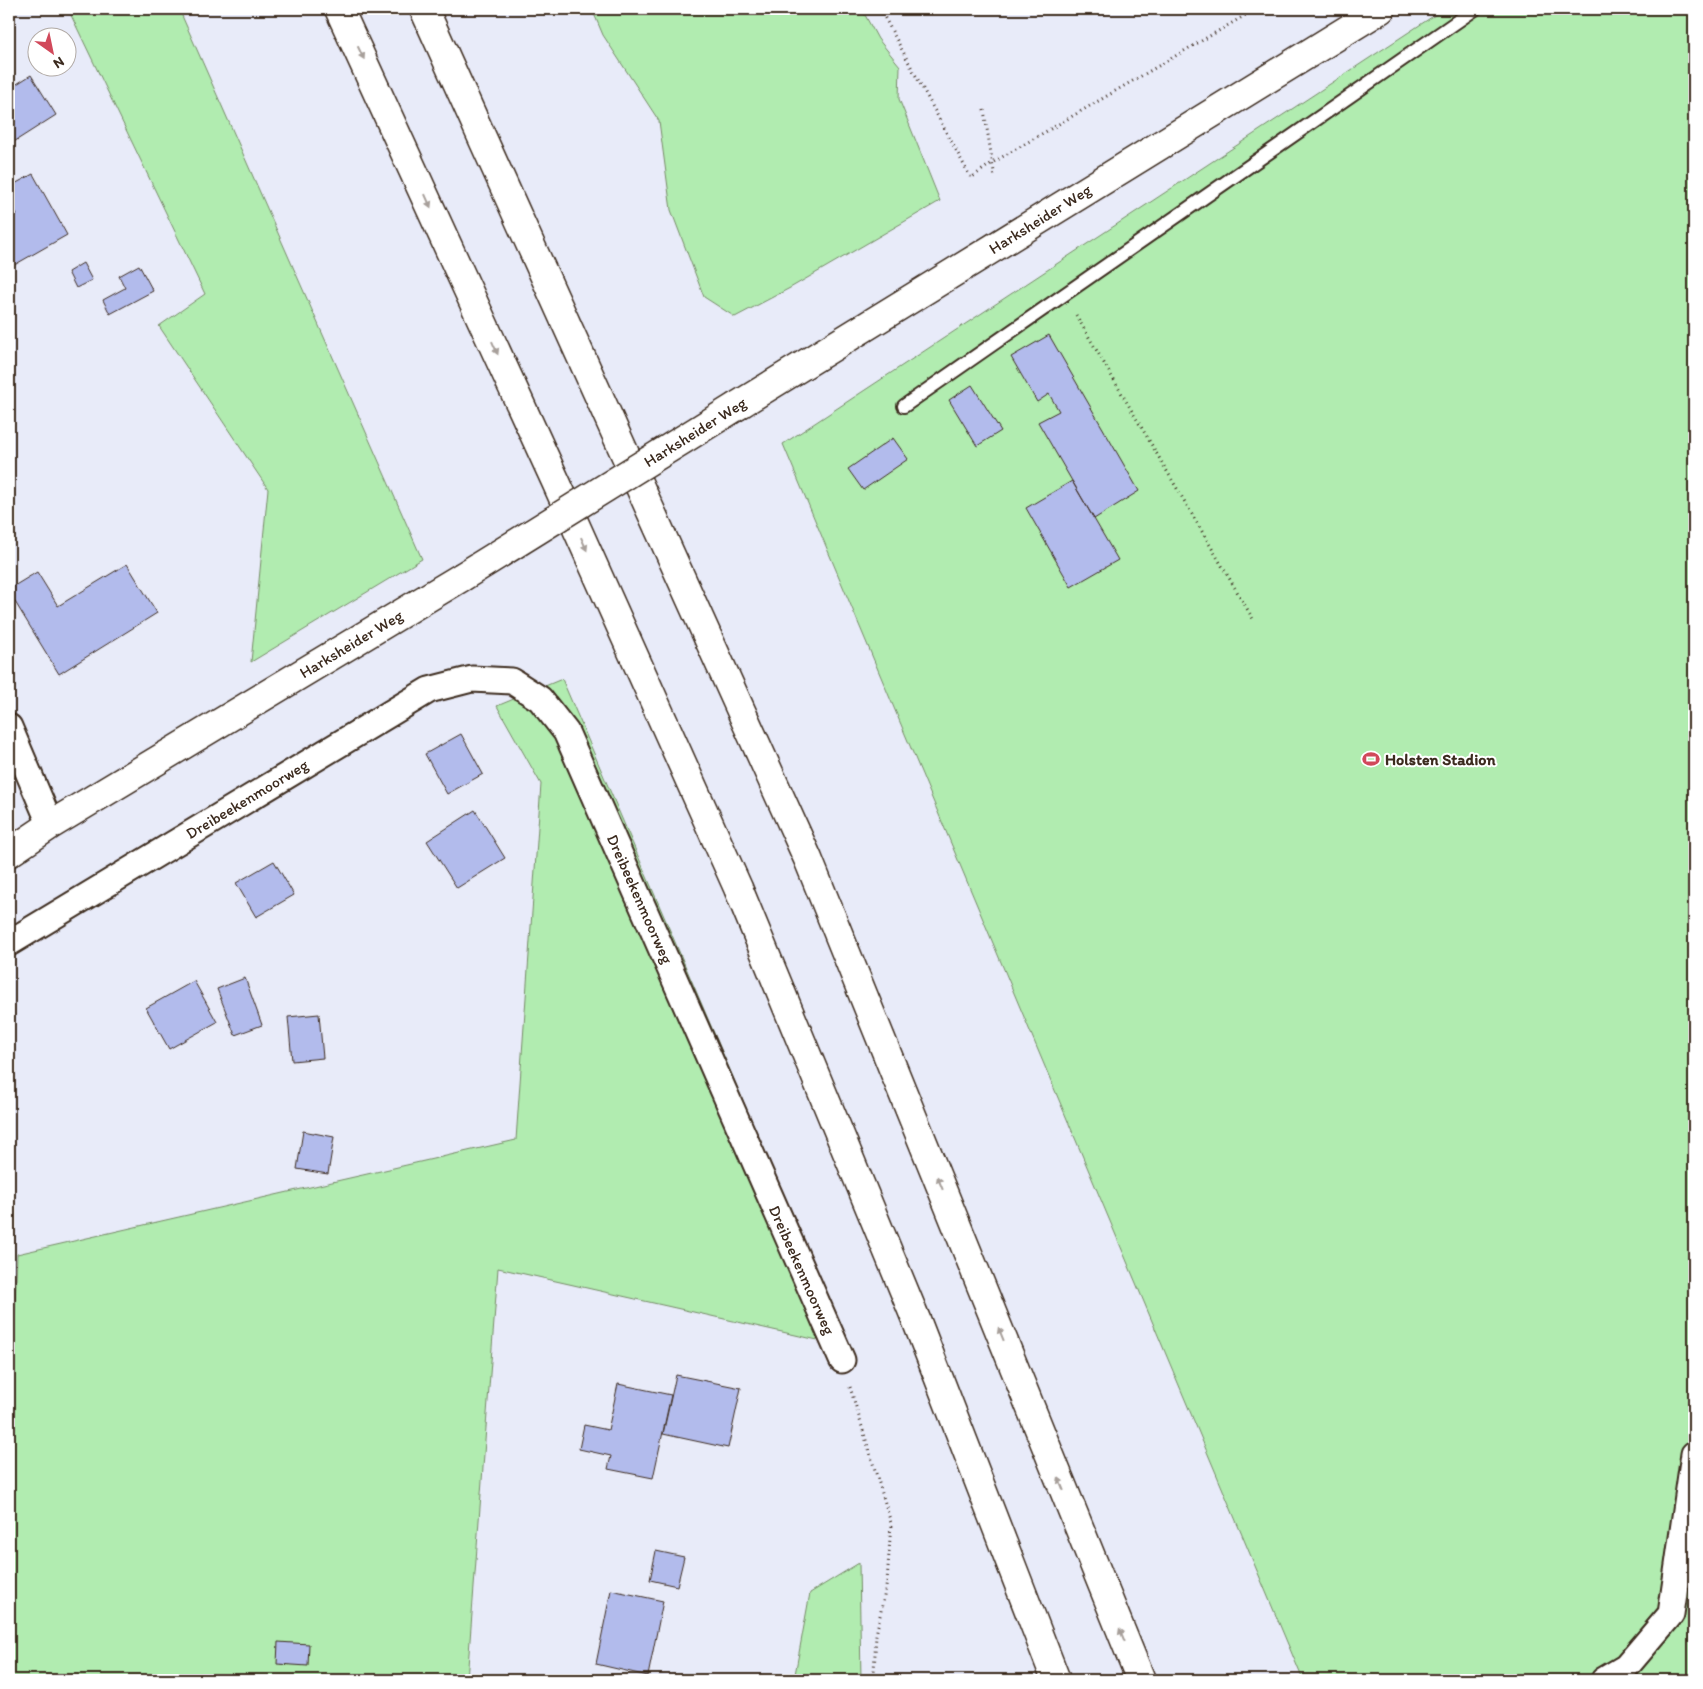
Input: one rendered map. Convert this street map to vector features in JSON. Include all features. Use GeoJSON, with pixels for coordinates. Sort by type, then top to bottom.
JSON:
{"type":"FeatureCollection","features":[{"type":"Feature","properties":{"kind":"main road"},"geometry":{"type":"LineString","coordinates":[[339,9],[552,474],[738,888],[917,1322],[1056,1680]]}},
{"type":"Feature","properties":{"kind":"main road"},"geometry":{"type":"LineString","coordinates":[[424,9],[808,859],[1141,1680]]}},
{"type":"Feature","properties":{"kind":"main road","name":"Harksheider Weg"},"geometry":{"type":"LineString","coordinates":[[9,853],[52,824],[462,577],[1381,9]]}},
{"type":"Feature","properties":{"kind":"street","name":"Dreibeekenmoorweg"},"geometry":{"type":"LineString","coordinates":[[9,943],[429,690],[472,679],[512,681],[540,699],[566,732],[842,1360]]}},
{"type":"Feature","properties":{"kind":"street"},"geometry":{"type":"LineString","coordinates":[[9,727],[52,824]]}},
{"type":"Feature","properties":{"kind":"street"},"geometry":{"type":"LineString","coordinates":[[1604,1680],[1626,1667],[1671,1614],[1694,1454]]}},
{"type":"Feature","properties":{"kind":"lane"},"geometry":{"type":"LineString","coordinates":[[904,406],[1476,9]]}},
{"type":"Feature","properties":{"kind":"path"},"geometry":{"type":"LineString","coordinates":[[880,9],[971,178],[992,163],[1256,9]]}},
{"type":"Feature","properties":{"kind":"path"},"geometry":{"type":"LineString","coordinates":[[984,110],[995,178]]}},
{"type":"Feature","properties":{"kind":"path"},"geometry":{"type":"LineString","coordinates":[[1064,295],[1253,619]]}},
{"type":"Feature","properties":{"kind":"path"},"geometry":{"type":"LineString","coordinates":[[842,1360],[891,1523],[887,1582],[876,1635],[874,1672],[877,1680]]}},
{"type":"Feature","properties":{"kind":"green space"},"geometry":{"type":"Polygon","coordinates":[[[68,9],[179,9],[422,559],[251,662],[268,489],[159,326],[205,294],[68,9]]]}},
{"type":"Feature","properties":{"kind":"green space"},"geometry":{"type":"Polygon","coordinates":[[[592,9],[857,9],[865,15],[878,39],[900,66],[899,99],[940,201],[790,288],[735,317],[704,297],[671,210],[659,121],[603,35],[592,9]]]}},
{"type":"Feature","properties":{"kind":"green space","name":"Holsten Stadion"},"geometry":{"type":"Polygon","coordinates":[[[1444,9],[1694,9],[1694,1680],[1625,1680],[1625,1667],[1591,1680],[1303,1680],[783,444],[1444,9]]]}},
{"type":"Feature","properties":{"kind":"green space"},"geometry":{"type":"Polygon","coordinates":[[[562,679],[827,1296],[822,1341],[498,1268],[467,1680],[9,1680],[9,1467],[17,1254],[516,1140],[541,784],[497,706],[562,679]]]}},
{"type":"Feature","properties":{"kind":"green space"},"geometry":{"type":"Polygon","coordinates":[[[859,1563],[861,1680],[794,1680],[810,1593],[859,1563]]]}},
{"type":"Feature","properties":{"kind":"building"},"geometry":{"type":"Polygon","coordinates":[[[28,77],[33,78],[56,115],[9,145],[9,89],[28,77]]]}},
{"type":"Feature","properties":{"kind":"building"},"geometry":{"type":"Polygon","coordinates":[[[33,174],[67,235],[9,268],[9,218],[17,214],[9,200],[9,187],[33,174]]]}},
{"type":"Feature","properties":{"kind":"building"},"geometry":{"type":"Polygon","coordinates":[[[83,263],[92,280],[76,288],[68,272],[83,263]]]}},
{"type":"Feature","properties":{"kind":"building"},"geometry":{"type":"Polygon","coordinates":[[[139,265],[153,291],[110,314],[103,300],[125,288],[119,276],[139,265]]]}},
{"type":"Feature","properties":{"kind":"building"},"geometry":{"type":"Polygon","coordinates":[[[1049,335],[1139,491],[1094,519],[1038,422],[1059,411],[1049,394],[1037,402],[1011,357],[1049,335]]]}},
{"type":"Feature","properties":{"kind":"building"},"geometry":{"type":"Polygon","coordinates":[[[972,385],[1001,431],[977,446],[949,400],[972,385]]]}},
{"type":"Feature","properties":{"kind":"building"},"geometry":{"type":"Polygon","coordinates":[[[893,438],[908,459],[863,490],[848,469],[893,438]]]}},
{"type":"Feature","properties":{"kind":"building"},"geometry":{"type":"Polygon","coordinates":[[[1072,481],[1118,560],[1071,587],[1026,508],[1072,481]]]}},
{"type":"Feature","properties":{"kind":"building"},"geometry":{"type":"Polygon","coordinates":[[[127,564],[157,613],[59,674],[9,592],[9,589],[37,572],[58,606],[127,564]]]}},
{"type":"Feature","properties":{"kind":"building"},"geometry":{"type":"Polygon","coordinates":[[[461,734],[483,774],[447,794],[425,754],[461,734]]]}},
{"type":"Feature","properties":{"kind":"building"},"geometry":{"type":"Polygon","coordinates":[[[475,810],[505,858],[457,888],[427,841],[475,810]]]}},
{"type":"Feature","properties":{"kind":"building"},"geometry":{"type":"Polygon","coordinates":[[[274,861],[294,895],[256,917],[236,883],[274,861]]]}},
{"type":"Feature","properties":{"kind":"building"},"geometry":{"type":"Polygon","coordinates":[[[245,978],[262,1025],[235,1035],[217,989],[245,978]]]}},
{"type":"Feature","properties":{"kind":"building"},"geometry":{"type":"Polygon","coordinates":[[[194,981],[217,1022],[169,1049],[146,1008],[194,981]]]}},
{"type":"Feature","properties":{"kind":"building"},"geometry":{"type":"Polygon","coordinates":[[[319,1014],[323,1058],[292,1061],[288,1017],[319,1014]]]}},
{"type":"Feature","properties":{"kind":"building"},"geometry":{"type":"Polygon","coordinates":[[[303,1131],[334,1137],[328,1174],[297,1169],[303,1131]]]}},
{"type":"Feature","properties":{"kind":"building"},"geometry":{"type":"Polygon","coordinates":[[[676,1375],[741,1388],[728,1448],[663,1434],[676,1375]]]}},
{"type":"Feature","properties":{"kind":"building"},"geometry":{"type":"Polygon","coordinates":[[[618,1384],[671,1395],[653,1478],[608,1469],[611,1456],[579,1449],[584,1425],[608,1430],[618,1384]]]}},
{"type":"Feature","properties":{"kind":"building"},"geometry":{"type":"Polygon","coordinates":[[[656,1551],[684,1557],[677,1586],[650,1580],[656,1551]]]}},
{"type":"Feature","properties":{"kind":"building"},"geometry":{"type":"Polygon","coordinates":[[[611,1590],[663,1601],[648,1676],[596,1664],[611,1590]]]}},
{"type":"Feature","properties":{"kind":"building"},"geometry":{"type":"Polygon","coordinates":[[[278,1642],[309,1644],[308,1666],[277,1664],[278,1642]]]}},
{"type":"Feature","properties":{"kind":"place","name":"Holsten Stadion"},"geometry":{"type":"Point","coordinates":[1371,759]}}]}
